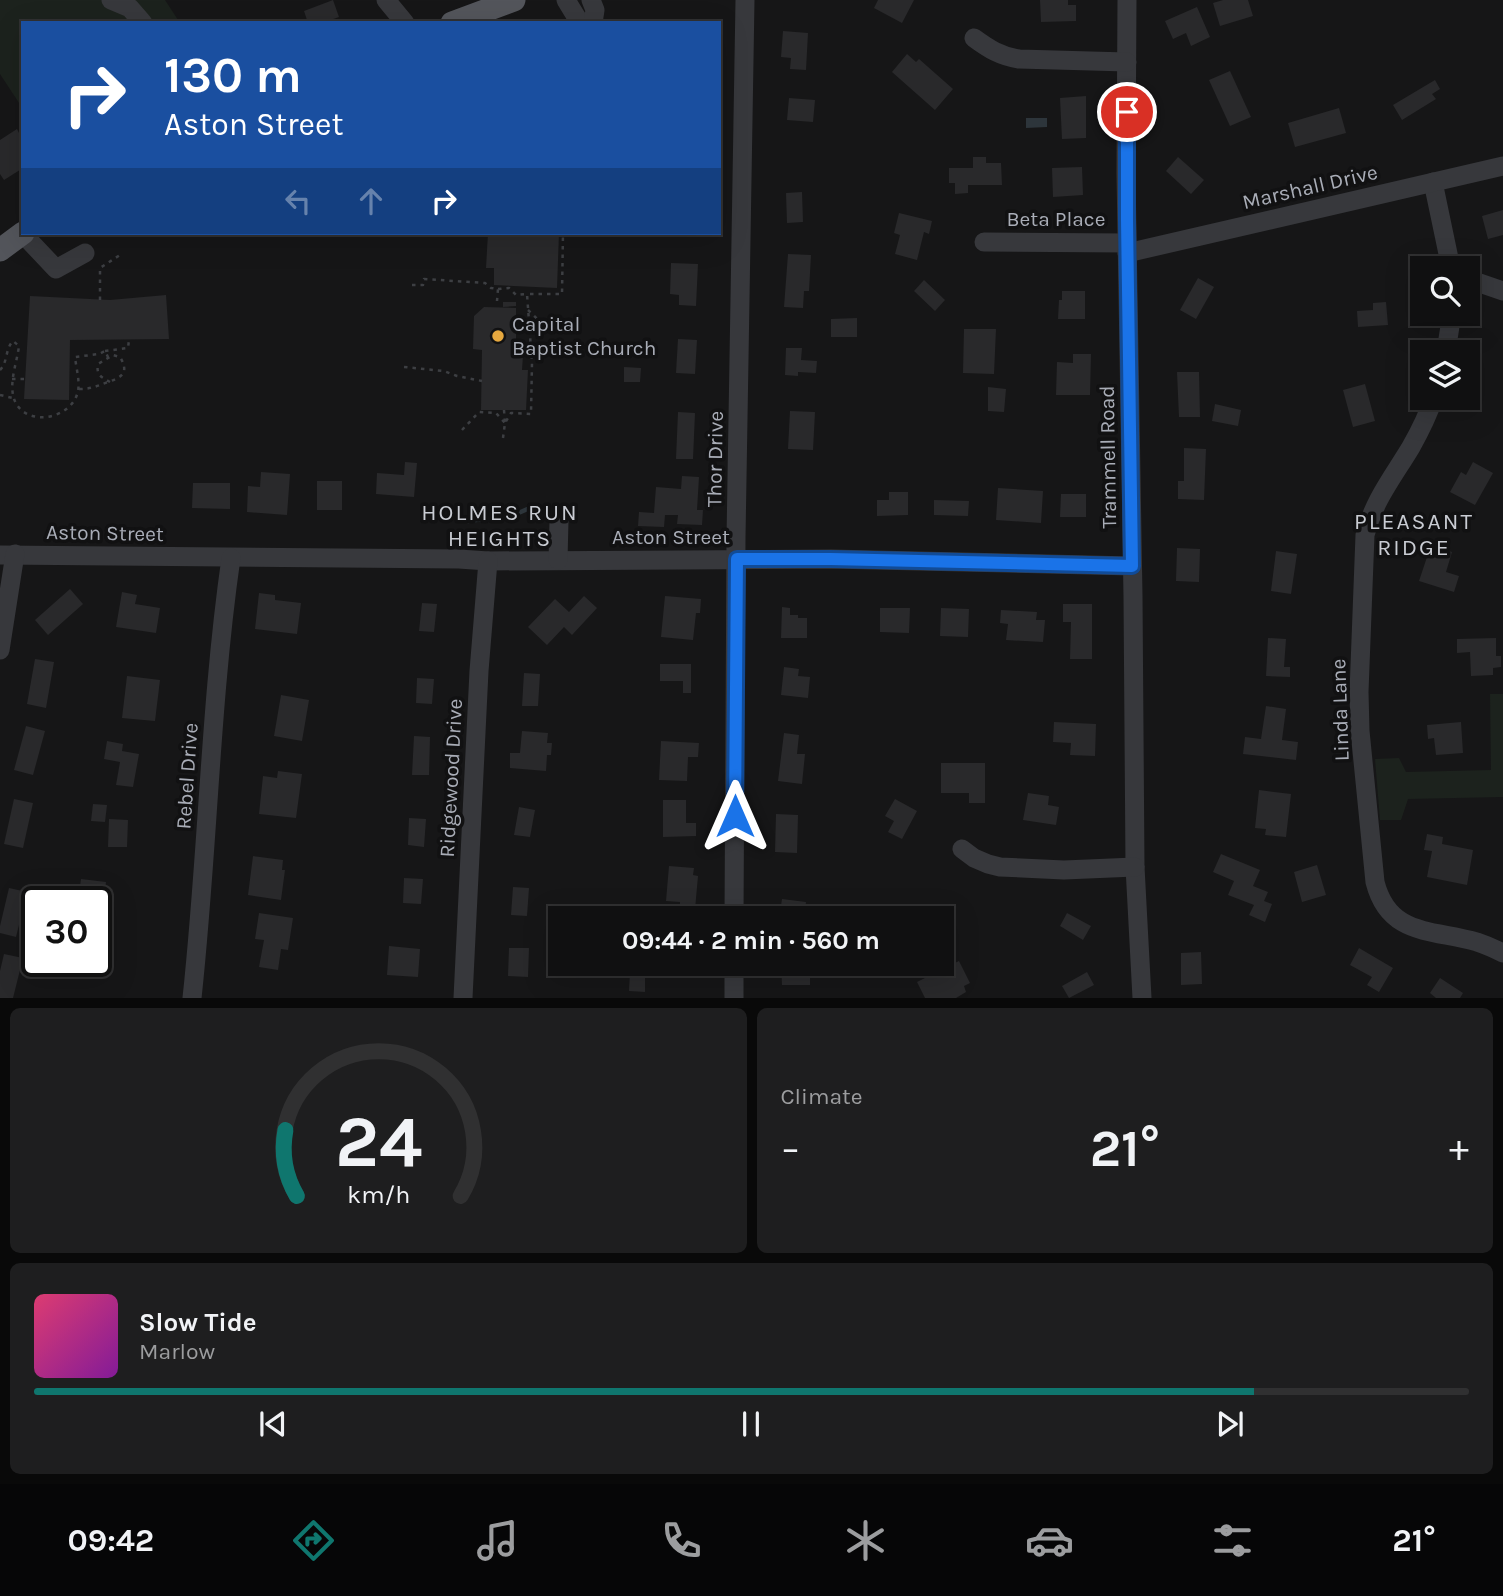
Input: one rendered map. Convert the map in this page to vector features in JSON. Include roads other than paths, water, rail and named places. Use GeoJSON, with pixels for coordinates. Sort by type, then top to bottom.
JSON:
{"type":"FeatureCollection","features":[{"type":"Feature","properties":{"kind":"main road"},"geometry":{"type":"LineString","coordinates":[[457,21],[514,0]]}},
{"type":"Feature","properties":{"kind":"main road"},"geometry":{"type":"LineString","coordinates":[[0,250],[21,234]]}},
{"type":"Feature","properties":{"kind":"street"},"geometry":{"type":"LineString","coordinates":[[111,0],[130,8],[141,21]]}},
{"type":"Feature","properties":{"kind":"street"},"geometry":{"type":"LineString","coordinates":[[386,0],[403,21]]}},
{"type":"Feature","properties":{"kind":"street"},"geometry":{"type":"LineString","coordinates":[[566,0],[579,21]]}},
{"type":"Feature","properties":{"kind":"street"},"geometry":{"type":"LineString","coordinates":[[592,0],[595,10],[593,21]]}},
{"type":"Feature","properties":{"kind":"street","name":"Thor Drive"},"geometry":{"type":"LineString","coordinates":[[734,906],[746,0]]}},
{"type":"Feature","properties":{"kind":"street","name":"Trammell Road"},"geometry":{"type":"LineString","coordinates":[[1127,0],[1127,248],[1135,867],[1142,998]]}},
{"type":"Feature","properties":{"kind":"street"},"geometry":{"type":"LineString","coordinates":[[974,38],[1004,57],[1127,62]]}},
{"type":"Feature","properties":{"kind":"street","name":"Marshall Drive"},"geometry":{"type":"LineString","coordinates":[[1127,248],[1503,166]]}},
{"type":"Feature","properties":{"kind":"street"},"geometry":{"type":"LineString","coordinates":[[1433,182],[1448,256]]}},
{"type":"Feature","properties":{"kind":"street"},"geometry":{"type":"LineString","coordinates":[[24,235],[56,269],[85,253]]}},
{"type":"Feature","properties":{"kind":"street","name":"Beta Place"},"geometry":{"type":"LineString","coordinates":[[984,242],[1127,248]]}},
{"type":"Feature","properties":{"kind":"street"},"geometry":{"type":"LineString","coordinates":[[1480,283],[1503,291]]}},
{"type":"Feature","properties":{"kind":"street","name":"Linda Lane"},"geometry":{"type":"LineString","coordinates":[[1430,410],[1375,504],[1365,535],[1360,731],[1374,882],[1384,906],[1405,924],[1420,930],[1476,942],[1503,953]]}},
{"type":"Feature","properties":{"kind":"street"},"geometry":{"type":"LineString","coordinates":[[558,560],[559,521]]}},
{"type":"Feature","properties":{"kind":"street"},"geometry":{"type":"LineString","coordinates":[[0,650],[8,555]]}},
{"type":"Feature","properties":{"kind":"street","name":"Aston Street"},"geometry":{"type":"LineString","coordinates":[[8,555],[488,561],[831,559],[1132,566]]}},
{"type":"Feature","properties":{"kind":"street","name":"Rebel Drive"},"geometry":{"type":"LineString","coordinates":[[192,998],[217,672],[231,558]]}},
{"type":"Feature","properties":{"kind":"street","name":"Ridgewood Drive"},"geometry":{"type":"LineString","coordinates":[[463,998],[479,671],[488,561]]}},
{"type":"Feature","properties":{"kind":"street"},"geometry":{"type":"LineString","coordinates":[[962,849],[974,858],[1000,867],[1064,870],[1135,867]]}},
{"type":"Feature","properties":{"kind":"street"},"geometry":{"type":"LineString","coordinates":[[734,976],[734,998]]}},
{"type":"Feature","properties":{"kind":"waterway"},"geometry":{"type":"LineString","coordinates":[[468,521],[514,515],[532,507]]}},
{"type":"Feature","properties":{"kind":"place","name":"Capital Baptist Church"},"geometry":{"type":"Point","coordinates":[498,336]}},
{"type":"Feature","properties":{"kind":"district","name":"HOLMES RUN HEIGHTS"},"geometry":{"type":"Point","coordinates":[500,525]}},
{"type":"Feature","properties":{"kind":"district","name":"PLEASANT RIDGE"},"geometry":{"type":"Point","coordinates":[1414,534]}}]}
